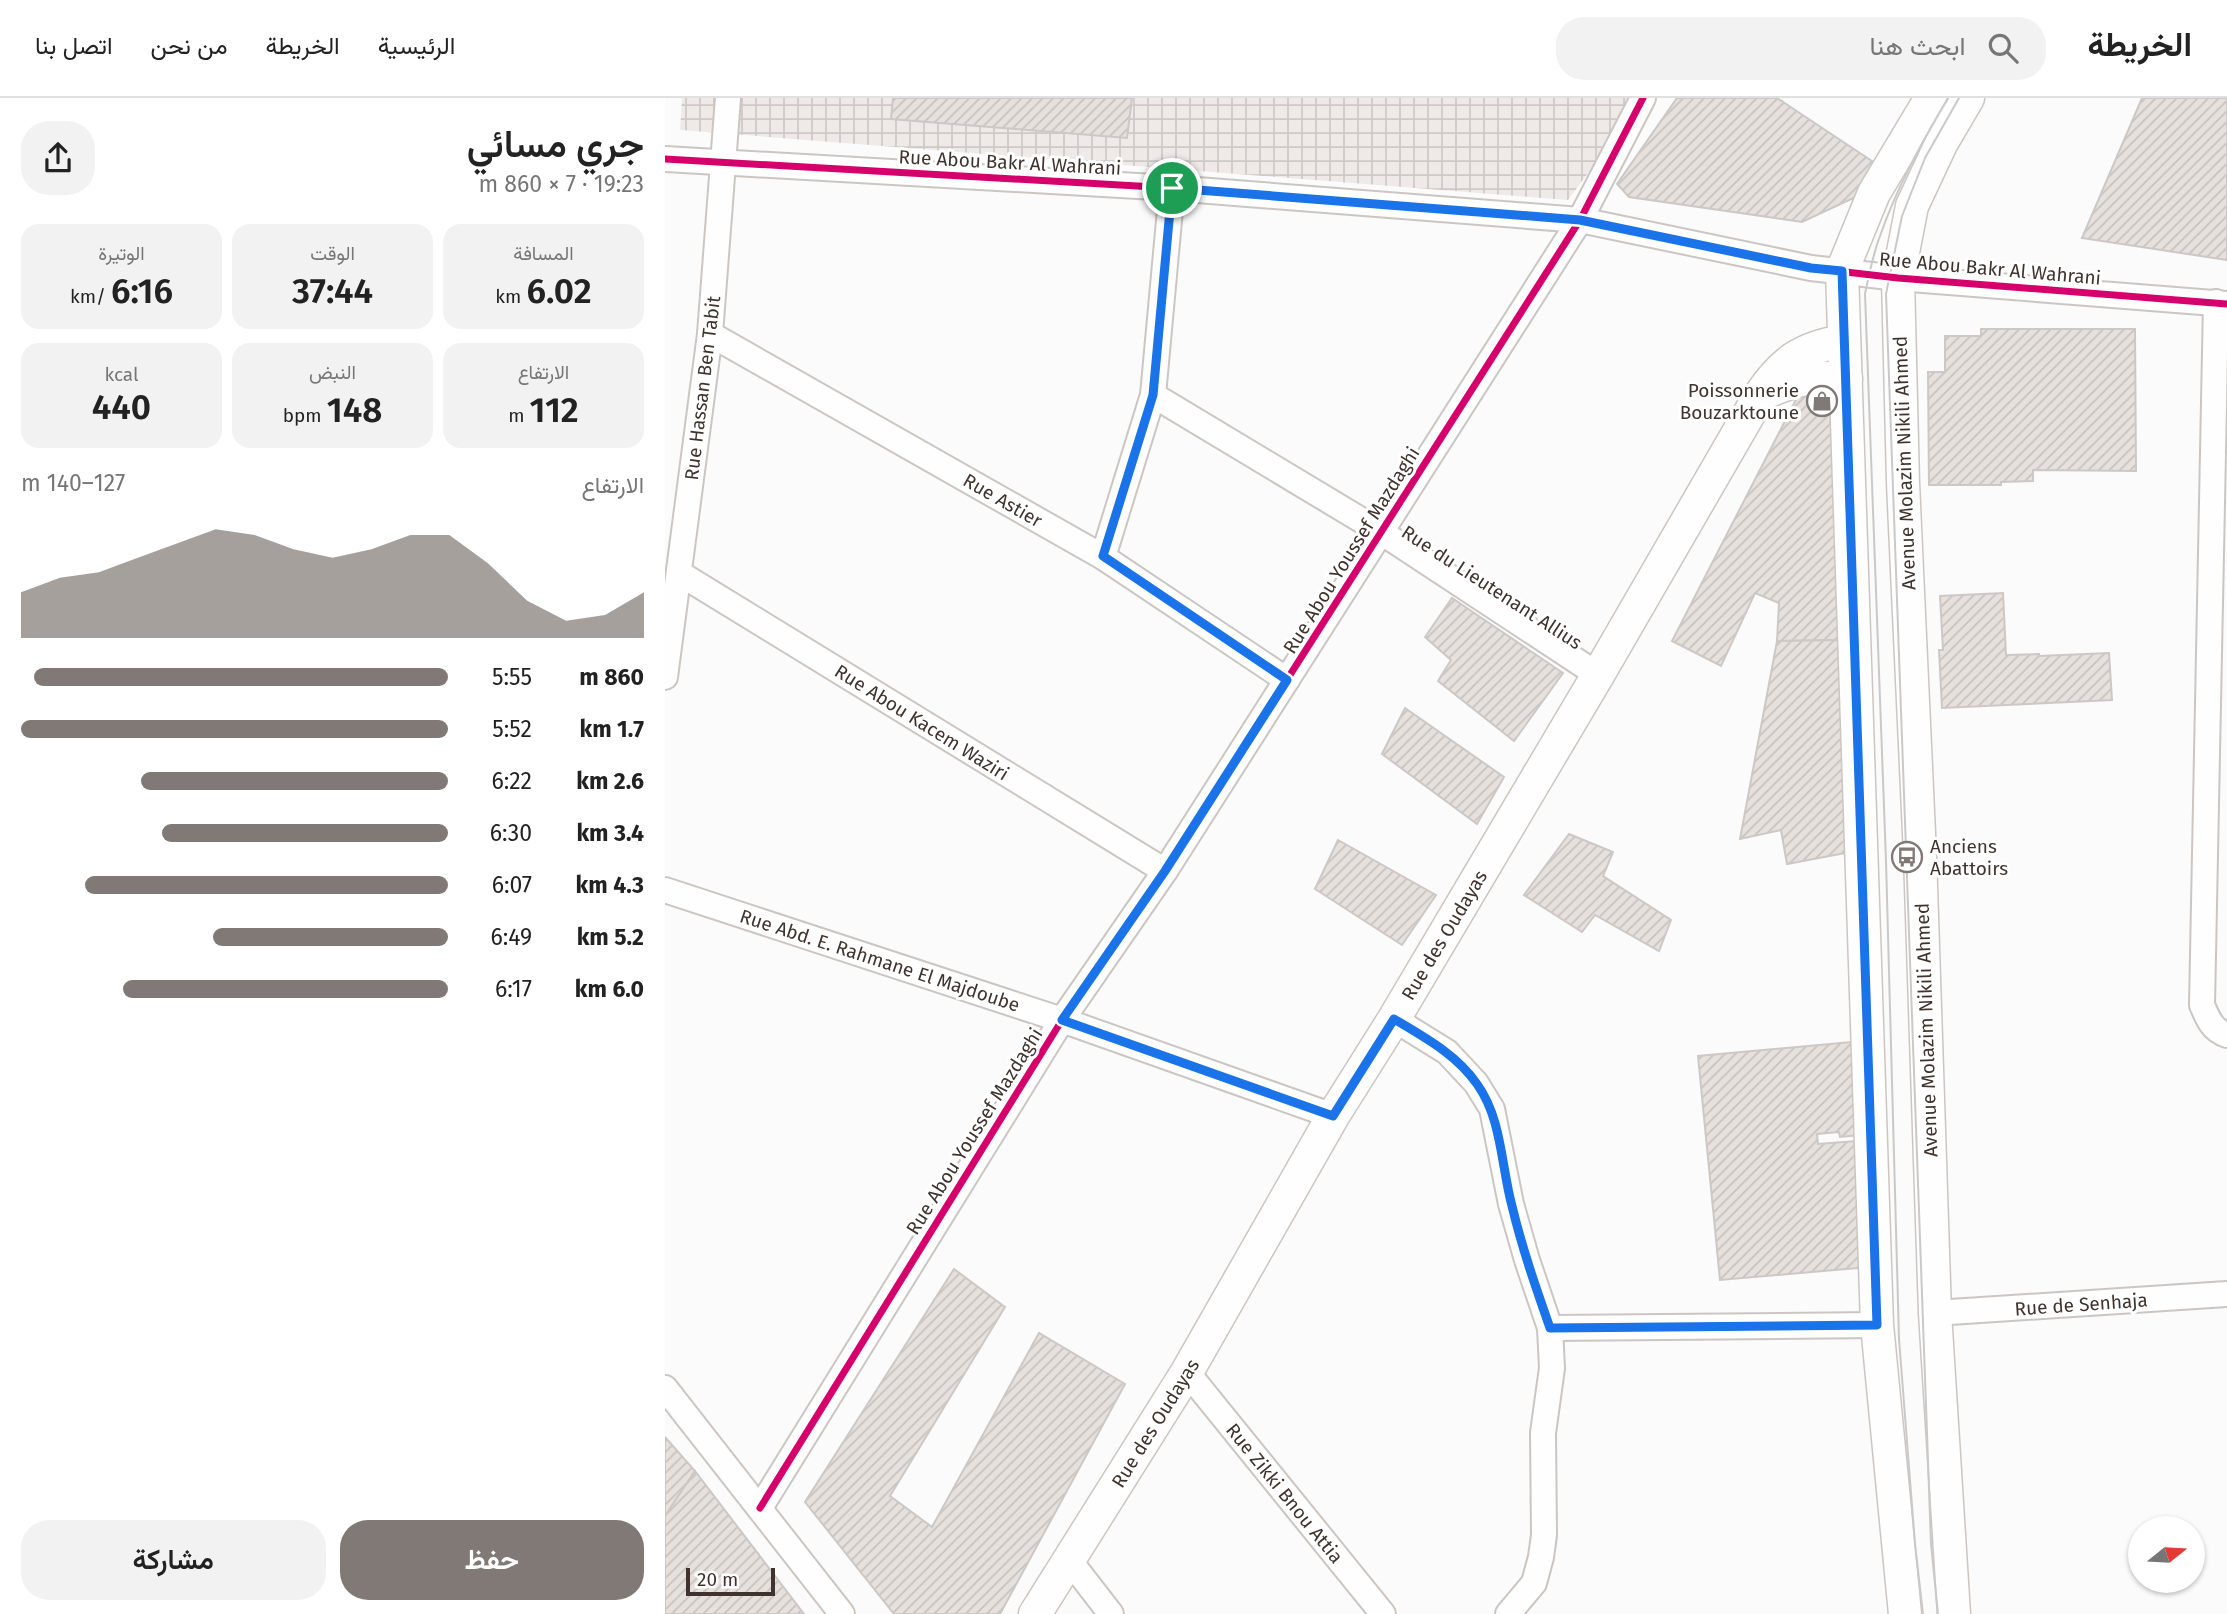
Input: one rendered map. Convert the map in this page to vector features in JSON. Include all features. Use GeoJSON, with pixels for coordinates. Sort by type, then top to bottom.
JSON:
{"type":"FeatureCollection","features":[{"type":"Feature","properties":{"kind":"street","name":"Rue Hassan Ben Tabit"},"geometry":{"type":"LineString","coordinates":[[665,677],[710,334],[728,98]]}},
{"type":"Feature","properties":{"kind":"street","name":"Rue Abou Youssef Mazdaghi"},"geometry":{"type":"LineString","coordinates":[[760,1508],[1062,1020],[1165,871],[1580,220],[1643,98]]}},
{"type":"Feature","properties":{"kind":"street"},"geometry":{"type":"LineString","coordinates":[[1905,1614],[1877,1325],[1842,271],[1874,193],[1931,98]]}},
{"type":"Feature","properties":{"kind":"street"},"geometry":{"type":"LineString","coordinates":[[1898,278],[1912,206],[1941,144],[1968,98]]}},
{"type":"Feature","properties":{"kind":"street","name":"Rue Abou Bakr Al Wahrani"},"geometry":{"type":"LineString","coordinates":[[665,159],[1172,188],[1580,220],[1811,268],[1898,278],[2222,303]]}},
{"type":"Feature","properties":{"kind":"street"},"geometry":{"type":"LineString","coordinates":[[1103,556],[1153,395],[1172,188]]}},
{"type":"Feature","properties":{"kind":"street","name":"Avenue Molazim Nikili Ahmed"},"geometry":{"type":"LineString","coordinates":[[1898,278],[1903,483],[1920,855],[1935,1313],[1954,1614]]}},
{"type":"Feature","properties":{"kind":"street"},"geometry":{"type":"LineString","coordinates":[[2222,303],[2202,1005],[2210,1023],[2219,1032],[2227,1035]]}},
{"type":"Feature","properties":{"kind":"street","name":"Rue Astier"},"geometry":{"type":"LineString","coordinates":[[710,334],[1103,556],[1287,680]]}},
{"type":"Feature","properties":{"kind":"street","name":"Rue des Oudayas"},"geometry":{"type":"LineString","coordinates":[[1035,1614],[1188,1372],[1333,1116],[1394,1019],[1598,675],[1759,395],[1774,374],[1789,360],[1806,350],[1844,341]]}},
{"type":"Feature","properties":{"kind":"street"},"geometry":{"type":"LineString","coordinates":[[1759,395],[1798,379],[1821,376],[1846,379]]}},
{"type":"Feature","properties":{"kind":"street","name":"Rue du Lieutenant Allius"},"geometry":{"type":"LineString","coordinates":[[1153,395],[1381,532],[1598,675]]}},
{"type":"Feature","properties":{"kind":"street","name":"Rue Abou Kacem Waziri"},"geometry":{"type":"LineString","coordinates":[[679,573],[1165,871]]}},
{"type":"Feature","properties":{"kind":"street","name":"Rue Abd. E. Rahmane El Majdoube"},"geometry":{"type":"LineString","coordinates":[[665,890],[1062,1020],[1333,1116]]}},
{"type":"Feature","properties":{"kind":"street"},"geometry":{"type":"LineString","coordinates":[[1394,1019],[1447,1052],[1476,1083],[1492,1109],[1511,1204],[1550,1328],[1552,1368],[1543,1433],[1544,1535],[1541,1557],[1534,1583],[1508,1614]]}},
{"type":"Feature","properties":{"kind":"street","name":"Rue de Senhaja"},"geometry":{"type":"LineString","coordinates":[[1935,1313],[2227,1294]]}},
{"type":"Feature","properties":{"kind":"street"},"geometry":{"type":"LineString","coordinates":[[1550,1328],[1877,1325]]}},
{"type":"Feature","properties":{"kind":"street","name":"Rue Zikki Bnou Attia"},"geometry":{"type":"LineString","coordinates":[[1188,1372],[1384,1614]]}},
{"type":"Feature","properties":{"kind":"street"},"geometry":{"type":"LineString","coordinates":[[665,1388],[842,1614]]}},
{"type":"Feature","properties":{"kind":"street"},"geometry":{"type":"LineString","coordinates":[[1070,1561],[1111,1614]]}},
{"type":"Feature","properties":{"kind":"shaded area"},"geometry":{"type":"Polygon","coordinates":[[[682,98],[1644,98],[1568,200],[680,130],[682,98]]]}},
{"type":"Feature","properties":{"kind":"building"},"geometry":{"type":"Polygon","coordinates":[[[893,98],[1132,98],[1127,138],[891,119],[893,98]]]}},
{"type":"Feature","properties":{"kind":"building"},"geometry":{"type":"Polygon","coordinates":[[[1677,98],[1777,98],[1875,163],[1860,195],[1802,222],[1629,197],[1617,184],[1677,98]]]}},
{"type":"Feature","properties":{"kind":"building"},"geometry":{"type":"Polygon","coordinates":[[[2142,98],[2227,98],[2227,260],[2082,238],[2142,98]]]}},
{"type":"Feature","properties":{"kind":"building"},"geometry":{"type":"Polygon","coordinates":[[[1981,329],[2135,329],[2136,471],[2033,470],[2033,481],[2001,482],[2001,485],[1929,485],[1928,372],[1945,372],[1945,336],[1981,336],[1981,329]]]}},
{"type":"Feature","properties":{"kind":"building"},"geometry":{"type":"Polygon","coordinates":[[[1803,386],[1836,395],[1839,640],[1777,641],[1779,603],[1755,593],[1721,666],[1672,641],[1803,386]]]}},
{"type":"Feature","properties":{"kind":"building"},"geometry":{"type":"Polygon","coordinates":[[[2003,593],[2006,655],[2109,653],[2112,700],[1942,708],[1940,596],[2003,593]]]}},
{"type":"Feature","properties":{"kind":"building"},"geometry":{"type":"Polygon","coordinates":[[[1452,598],[1563,673],[1514,741],[1438,681],[1451,660],[1425,637],[1452,598]]]}},
{"type":"Feature","properties":{"kind":"building"},"geometry":{"type":"Polygon","coordinates":[[[1839,640],[1851,852],[1787,864],[1781,830],[1740,839],[1777,641],[1839,640]]]}},
{"type":"Feature","properties":{"kind":"building"},"geometry":{"type":"Polygon","coordinates":[[[1405,708],[1504,777],[1477,824],[1382,754],[1405,708]]]}},
{"type":"Feature","properties":{"kind":"building"},"geometry":{"type":"Polygon","coordinates":[[[1569,834],[1613,852],[1603,876],[1671,920],[1659,951],[1595,915],[1582,932],[1524,895],[1569,834]]]}},
{"type":"Feature","properties":{"kind":"building"},"geometry":{"type":"Polygon","coordinates":[[[1338,840],[1436,895],[1402,945],[1315,889],[1338,840]]]}},
{"type":"Feature","properties":{"kind":"building"},"geometry":{"type":"Polygon","coordinates":[[[1851,1042],[1860,1135],[1840,1137],[1839,1132],[1817,1134],[1818,1144],[1856,1141],[1869,1267],[1720,1280],[1698,1056],[1851,1042]]]}},
{"type":"Feature","properties":{"kind":"building"},"geometry":{"type":"Polygon","coordinates":[[[954,1269],[1005,1307],[890,1496],[932,1527],[1039,1333],[1125,1384],[1000,1614],[894,1614],[805,1502],[954,1269]]]}},
{"type":"Feature","properties":{"kind":"building"},"geometry":{"type":"Polygon","coordinates":[[[665,1437],[695,1471],[665,1516],[665,1437]]]}},
{"type":"Feature","properties":{"kind":"building"},"geometry":{"type":"Polygon","coordinates":[[[695,1471],[804,1614],[665,1614],[665,1516],[695,1471]]]}},
{"type":"Feature","properties":{"kind":"tram line"},"geometry":{"type":"LineString","coordinates":[[1923,1614],[1899,1339],[1886,861],[1865,294],[1875,250],[1894,200],[1948,98]]}},
{"type":"Feature","properties":{"kind":"tram line"},"geometry":{"type":"LineString","coordinates":[[1938,1614],[1931,1544],[1886,294],[1902,216],[1925,158],[1959,98]]}},
{"type":"Feature","properties":{"kind":"cycle path"},"geometry":{"type":"LineString","coordinates":[[760,1508],[1062,1020],[1165,871],[1580,220],[1643,98]]}},
{"type":"Feature","properties":{"kind":"cycle path"},"geometry":{"type":"LineString","coordinates":[[665,159],[1172,188],[1580,220],[1811,268],[1898,278],[2227,304]]}},
{"type":"Feature","properties":{"kind":"place","name":"Poissonnerie Bouzarktoune"},"geometry":{"type":"Point","coordinates":[1822,401]}},
{"type":"Feature","properties":{"kind":"place","name":"Anciens Abattoirs"},"geometry":{"type":"Point","coordinates":[1907,857]}},
{"type":"Feature","properties":{"kind":"route"},"geometry":{"type":"LineString","coordinates":[[1172,188],[1580,220],[1811,268],[1842,271],[1877,1325],[1550,1328],[1511,1204],[1492,1109],[1476,1083],[1447,1052],[1394,1019],[1333,1116],[1062,1020],[1165,871],[1287,680],[1103,556],[1153,395],[1172,188]]}}]}
